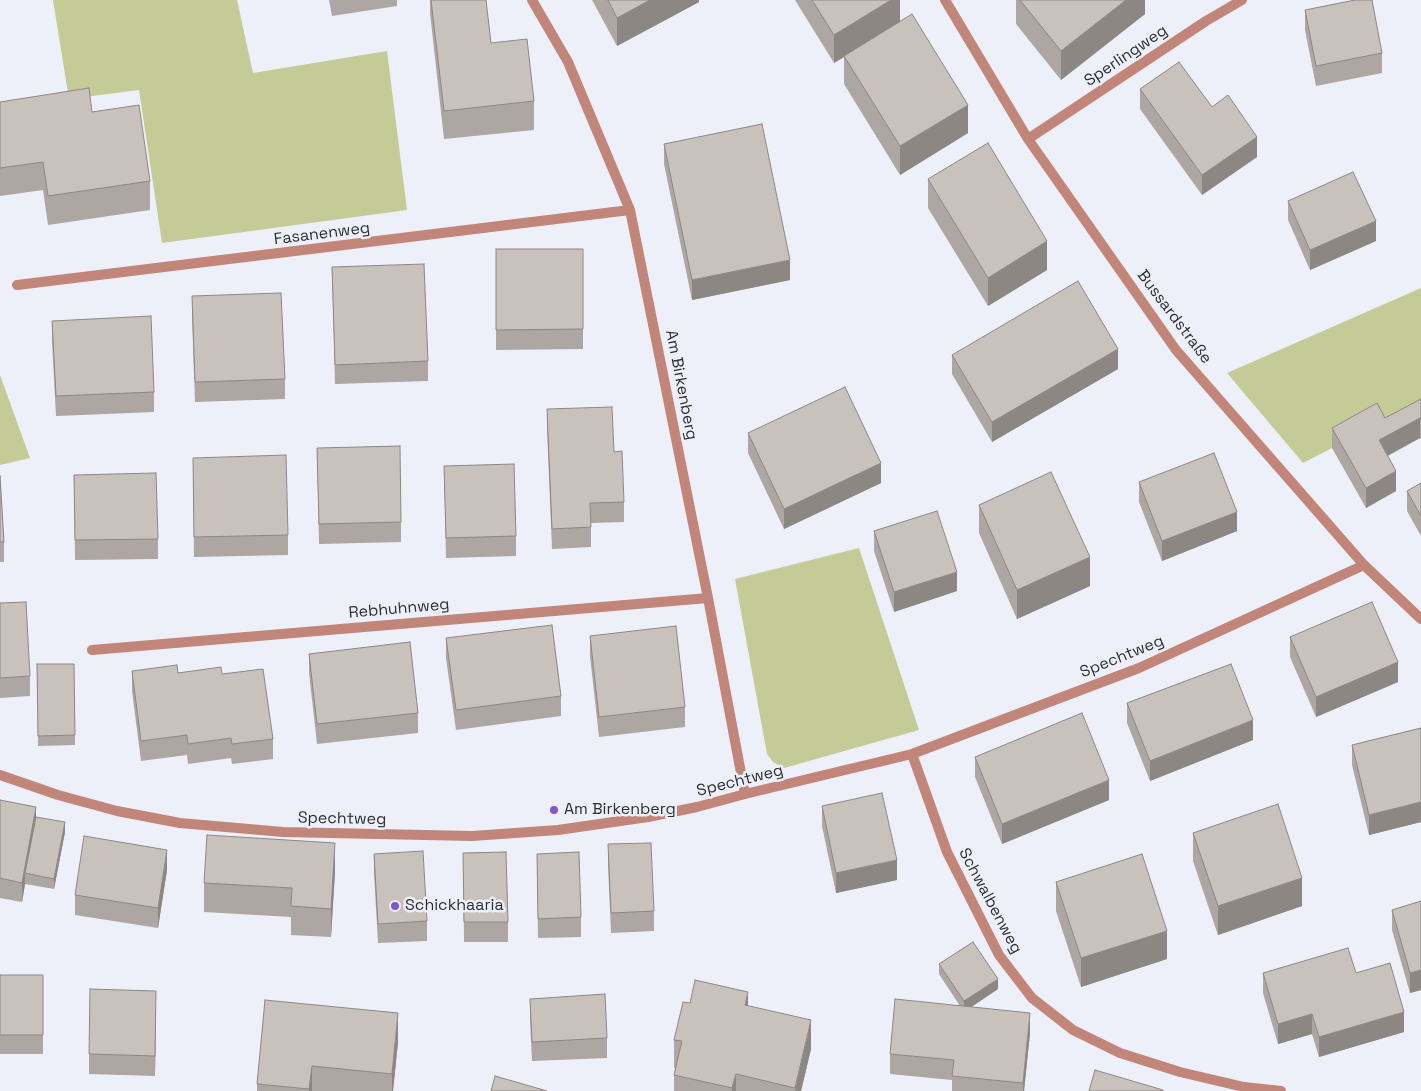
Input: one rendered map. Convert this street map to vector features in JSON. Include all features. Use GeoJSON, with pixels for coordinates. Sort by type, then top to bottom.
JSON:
{"type":"FeatureCollection","features":[{"type":"Feature","properties":{"kind":"street","name":"Am Birkenberg"},"geometry":{"type":"LineString","coordinates":[[532,0],[568,62],[630,210],[708,598],[745,794]]}},
{"type":"Feature","properties":{"kind":"street","name":"Bussardstraße"},"geometry":{"type":"LineString","coordinates":[[945,0],[1028,139],[1176,350],[1364,565],[1421,619]]}},
{"type":"Feature","properties":{"kind":"street","name":"Sperlingweg"},"geometry":{"type":"LineString","coordinates":[[1028,139],[1206,20],[1242,0]]}},
{"type":"Feature","properties":{"kind":"street","name":"Fasanenweg"},"geometry":{"type":"LineString","coordinates":[[17,286],[630,210]]}},
{"type":"Feature","properties":{"kind":"street","name":"Spechtweg"},"geometry":{"type":"LineString","coordinates":[[0,775],[58,795],[117,811],[180,823],[284,832],[472,836],[558,830],[648,817],[697,807],[912,754],[1139,668],[1364,565]]}},
{"type":"Feature","properties":{"kind":"street","name":"Rebhuhnweg"},"geometry":{"type":"LineString","coordinates":[[92,650],[708,598]]}},
{"type":"Feature","properties":{"kind":"street","name":"Schwalbenweg"},"geometry":{"type":"LineString","coordinates":[[912,754],[947,852],[999,955],[1032,998],[1073,1030],[1120,1053],[1180,1072],[1244,1087],[1281,1091]]}},
{"type":"Feature","properties":{"kind":"green space"},"geometry":{"type":"Polygon","coordinates":[[[53,0],[237,0],[253,73],[387,51],[407,210],[162,243],[139,90],[69,99],[53,0]]]}},
{"type":"Feature","properties":{"kind":"green space"},"geometry":{"type":"Polygon","coordinates":[[[1421,288],[1421,402],[1303,463],[1227,373],[1421,288]]]}},
{"type":"Feature","properties":{"kind":"green space"},"geometry":{"type":"Polygon","coordinates":[[[0,375],[30,458],[0,465],[0,375]]]}},
{"type":"Feature","properties":{"kind":"green space"},"geometry":{"type":"Polygon","coordinates":[[[859,548],[919,730],[784,768],[773,762],[767,754],[735,579],[859,548]]]}},
{"type":"Feature","properties":{"kind":"building"},"geometry":{"type":"Polygon","coordinates":[[[431,0],[486,0],[491,43],[527,39],[534,101],[444,111],[431,0]]]}},
{"type":"Feature","properties":{"kind":"building"},"geometry":{"type":"Polygon","coordinates":[[[608,0],[650,0],[617,18],[608,0]]]}},
{"type":"Feature","properties":{"kind":"building"},"geometry":{"type":"Polygon","coordinates":[[[812,0],[891,0],[834,35],[812,0]]]}},
{"type":"Feature","properties":{"kind":"building"},"geometry":{"type":"Polygon","coordinates":[[[1020,0],[1126,0],[1061,51],[1020,0]]]}},
{"type":"Feature","properties":{"kind":"building"},"geometry":{"type":"Polygon","coordinates":[[[1355,0],[1372,0],[1382,53],[1316,66],[1305,10],[1355,0]]]}},
{"type":"Feature","properties":{"kind":"building"},"geometry":{"type":"Polygon","coordinates":[[[912,14],[968,105],[900,146],[844,56],[912,14]]]}},
{"type":"Feature","properties":{"kind":"building"},"geometry":{"type":"Polygon","coordinates":[[[1179,62],[1212,107],[1228,95],[1257,137],[1202,175],[1140,89],[1179,62]]]}},
{"type":"Feature","properties":{"kind":"building"},"geometry":{"type":"Polygon","coordinates":[[[89,88],[92,112],[139,105],[150,181],[48,196],[43,162],[0,168],[0,102],[89,88]]]}},
{"type":"Feature","properties":{"kind":"building"},"geometry":{"type":"Polygon","coordinates":[[[762,124],[790,260],[692,280],[664,144],[762,124]]]}},
{"type":"Feature","properties":{"kind":"building"},"geometry":{"type":"Polygon","coordinates":[[[988,143],[1047,241],[988,278],[928,179],[988,143]]]}},
{"type":"Feature","properties":{"kind":"building"},"geometry":{"type":"Polygon","coordinates":[[[1353,172],[1376,221],[1310,250],[1288,201],[1353,172]]]}},
{"type":"Feature","properties":{"kind":"building"},"geometry":{"type":"Polygon","coordinates":[[[496,249],[583,249],[583,329],[496,330],[496,249]]]}},
{"type":"Feature","properties":{"kind":"building"},"geometry":{"type":"Polygon","coordinates":[[[424,264],[428,361],[335,365],[332,267],[424,264]]]}},
{"type":"Feature","properties":{"kind":"building"},"geometry":{"type":"Polygon","coordinates":[[[1078,281],[1118,349],[992,422],[952,355],[1078,281]]]}},
{"type":"Feature","properties":{"kind":"building"},"geometry":{"type":"Polygon","coordinates":[[[281,293],[285,379],[195,382],[192,296],[281,293]]]}},
{"type":"Feature","properties":{"kind":"building"},"geometry":{"type":"Polygon","coordinates":[[[151,316],[154,392],[56,396],[52,321],[151,316]]]}},
{"type":"Feature","properties":{"kind":"building"},"geometry":{"type":"Polygon","coordinates":[[[845,387],[881,463],[784,509],[748,433],[845,387]]]}},
{"type":"Feature","properties":{"kind":"building"},"geometry":{"type":"Polygon","coordinates":[[[1421,399],[1421,419],[1379,440],[1396,471],[1366,488],[1332,428],[1377,403],[1385,418],[1421,399]]]}},
{"type":"Feature","properties":{"kind":"building"},"geometry":{"type":"Polygon","coordinates":[[[612,407],[614,452],[622,451],[624,502],[590,503],[591,527],[552,529],[547,409],[612,407]]]}},
{"type":"Feature","properties":{"kind":"building"},"geometry":{"type":"Polygon","coordinates":[[[400,446],[401,522],[319,524],[317,448],[400,446]]]}},
{"type":"Feature","properties":{"kind":"building"},"geometry":{"type":"Polygon","coordinates":[[[1214,453],[1237,512],[1162,541],[1139,482],[1214,453]]]}},
{"type":"Feature","properties":{"kind":"building"},"geometry":{"type":"Polygon","coordinates":[[[286,455],[288,535],[194,537],[193,458],[286,455]]]}},
{"type":"Feature","properties":{"kind":"building"},"geometry":{"type":"Polygon","coordinates":[[[514,464],[516,536],[446,538],[444,466],[514,464]]]}},
{"type":"Feature","properties":{"kind":"building"},"geometry":{"type":"Polygon","coordinates":[[[1051,472],[1090,557],[1017,590],[979,505],[1051,472]]]}},
{"type":"Feature","properties":{"kind":"building"},"geometry":{"type":"Polygon","coordinates":[[[156,473],[158,539],[75,540],[74,475],[156,473]]]}},
{"type":"Feature","properties":{"kind":"building"},"geometry":{"type":"Polygon","coordinates":[[[0,476],[4,542],[0,542],[0,476]]]}},
{"type":"Feature","properties":{"kind":"building"},"geometry":{"type":"Polygon","coordinates":[[[1421,483],[1421,516],[1407,491],[1421,483]]]}},
{"type":"Feature","properties":{"kind":"building"},"geometry":{"type":"Polygon","coordinates":[[[937,511],[957,572],[894,592],[874,531],[937,511]]]}},
{"type":"Feature","properties":{"kind":"building"},"geometry":{"type":"Polygon","coordinates":[[[26,602],[30,676],[0,678],[0,603],[26,602]]]}},
{"type":"Feature","properties":{"kind":"building"},"geometry":{"type":"Polygon","coordinates":[[[1372,602],[1398,662],[1316,697],[1290,637],[1372,602]]]}},
{"type":"Feature","properties":{"kind":"building"},"geometry":{"type":"Polygon","coordinates":[[[552,625],[561,696],[456,710],[446,638],[552,625]]]}},
{"type":"Feature","properties":{"kind":"building"},"geometry":{"type":"Polygon","coordinates":[[[676,626],[685,707],[599,717],[590,636],[676,626]]]}},
{"type":"Feature","properties":{"kind":"building"},"geometry":{"type":"Polygon","coordinates":[[[410,642],[418,713],[317,724],[309,654],[410,642]]]}},
{"type":"Feature","properties":{"kind":"building"},"geometry":{"type":"Polygon","coordinates":[[[37,664],[74,664],[75,735],[38,736],[37,664]]]}},
{"type":"Feature","properties":{"kind":"building"},"geometry":{"type":"Polygon","coordinates":[[[1231,664],[1253,720],[1150,761],[1127,703],[1231,664]]]}},
{"type":"Feature","properties":{"kind":"building"},"geometry":{"type":"Polygon","coordinates":[[[177,665],[178,673],[221,667],[222,674],[263,669],[273,739],[232,744],[231,738],[188,744],[187,735],[141,741],[132,671],[177,665]]]}},
{"type":"Feature","properties":{"kind":"building"},"geometry":{"type":"Polygon","coordinates":[[[1082,713],[1109,780],[1002,824],[975,757],[1082,713]]]}},
{"type":"Feature","properties":{"kind":"building"},"geometry":{"type":"Polygon","coordinates":[[[1421,728],[1421,802],[1369,815],[1352,745],[1421,728]]]}},
{"type":"Feature","properties":{"kind":"building"},"geometry":{"type":"Polygon","coordinates":[[[882,793],[897,860],[836,873],[822,806],[882,793]]]}},
{"type":"Feature","properties":{"kind":"building"},"geometry":{"type":"Polygon","coordinates":[[[0,800],[36,807],[22,883],[0,878],[0,800]]]}},
{"type":"Feature","properties":{"kind":"building"},"geometry":{"type":"Polygon","coordinates":[[[1278,804],[1302,878],[1218,906],[1193,833],[1278,804]]]}},
{"type":"Feature","properties":{"kind":"building"},"geometry":{"type":"Polygon","coordinates":[[[36,817],[65,822],[54,879],[25,873],[36,817]]]}},
{"type":"Feature","properties":{"kind":"building"},"geometry":{"type":"Polygon","coordinates":[[[207,835],[335,843],[331,909],[291,906],[292,888],[204,883],[207,835]]]}},
{"type":"Feature","properties":{"kind":"building"},"geometry":{"type":"Polygon","coordinates":[[[84,836],[167,850],[158,908],[75,895],[84,836]]]}},
{"type":"Feature","properties":{"kind":"building"},"geometry":{"type":"Polygon","coordinates":[[[651,843],[654,911],[611,913],[608,844],[651,843]]]}},
{"type":"Feature","properties":{"kind":"building"},"geometry":{"type":"Polygon","coordinates":[[[423,851],[427,921],[378,924],[374,854],[423,851]]]}},
{"type":"Feature","properties":{"kind":"building"},"geometry":{"type":"Polygon","coordinates":[[[506,852],[508,922],[464,922],[463,853],[506,852]]]}},
{"type":"Feature","properties":{"kind":"building"},"geometry":{"type":"Polygon","coordinates":[[[579,852],[581,917],[538,919],[537,854],[579,852]]]}},
{"type":"Feature","properties":{"kind":"building"},"geometry":{"type":"Polygon","coordinates":[[[1142,854],[1167,931],[1081,958],[1056,882],[1142,854]]]}},
{"type":"Feature","properties":{"kind":"building"},"geometry":{"type":"Polygon","coordinates":[[[1421,901],[1421,970],[1410,973],[1392,910],[1421,901]]]}},
{"type":"Feature","properties":{"kind":"building"},"geometry":{"type":"Polygon","coordinates":[[[973,942],[998,979],[964,1001],[939,964],[973,942]]]}},
{"type":"Feature","properties":{"kind":"building"},"geometry":{"type":"Polygon","coordinates":[[[1348,948],[1356,973],[1390,963],[1404,1012],[1319,1037],[1312,1014],[1278,1024],[1263,973],[1348,948]]]}},
{"type":"Feature","properties":{"kind":"building"},"geometry":{"type":"Polygon","coordinates":[[[0,975],[43,975],[43,1035],[0,1035],[0,975]]]}},
{"type":"Feature","properties":{"kind":"building"},"geometry":{"type":"Polygon","coordinates":[[[695,980],[748,992],[745,1005],[811,1020],[795,1088],[736,1074],[732,1088],[674,1075],[682,1041],[674,1040],[683,1002],[690,1003],[695,980]]]}},
{"type":"Feature","properties":{"kind":"building"},"geometry":{"type":"Polygon","coordinates":[[[90,989],[156,991],[155,1056],[89,1054],[90,989]]]}},
{"type":"Feature","properties":{"kind":"building"},"geometry":{"type":"Polygon","coordinates":[[[605,994],[607,1038],[532,1042],[530,999],[605,994]]]}},
{"type":"Feature","properties":{"kind":"building"},"geometry":{"type":"Polygon","coordinates":[[[895,999],[1030,1013],[1023,1083],[952,1076],[954,1060],[890,1054],[895,999]]]}},
{"type":"Feature","properties":{"kind":"building"},"geometry":{"type":"Polygon","coordinates":[[[265,1000],[398,1013],[392,1074],[312,1066],[309,1089],[257,1084],[265,1000]]]}},
{"type":"Feature","properties":{"kind":"building"},"geometry":{"type":"Polygon","coordinates":[[[1095,1070],[1163,1090],[1163,1091],[1089,1091],[1095,1070]]]}},
{"type":"Feature","properties":{"kind":"building"},"geometry":{"type":"Polygon","coordinates":[[[495,1076],[547,1091],[491,1091],[495,1076]]]}},
{"type":"Feature","properties":{"kind":"place","name":"Am Birkenberg"},"geometry":{"type":"Point","coordinates":[554,810]}},
{"type":"Feature","properties":{"kind":"place","name":"Schickhaaria"},"geometry":{"type":"Point","coordinates":[395,906]}}]}
